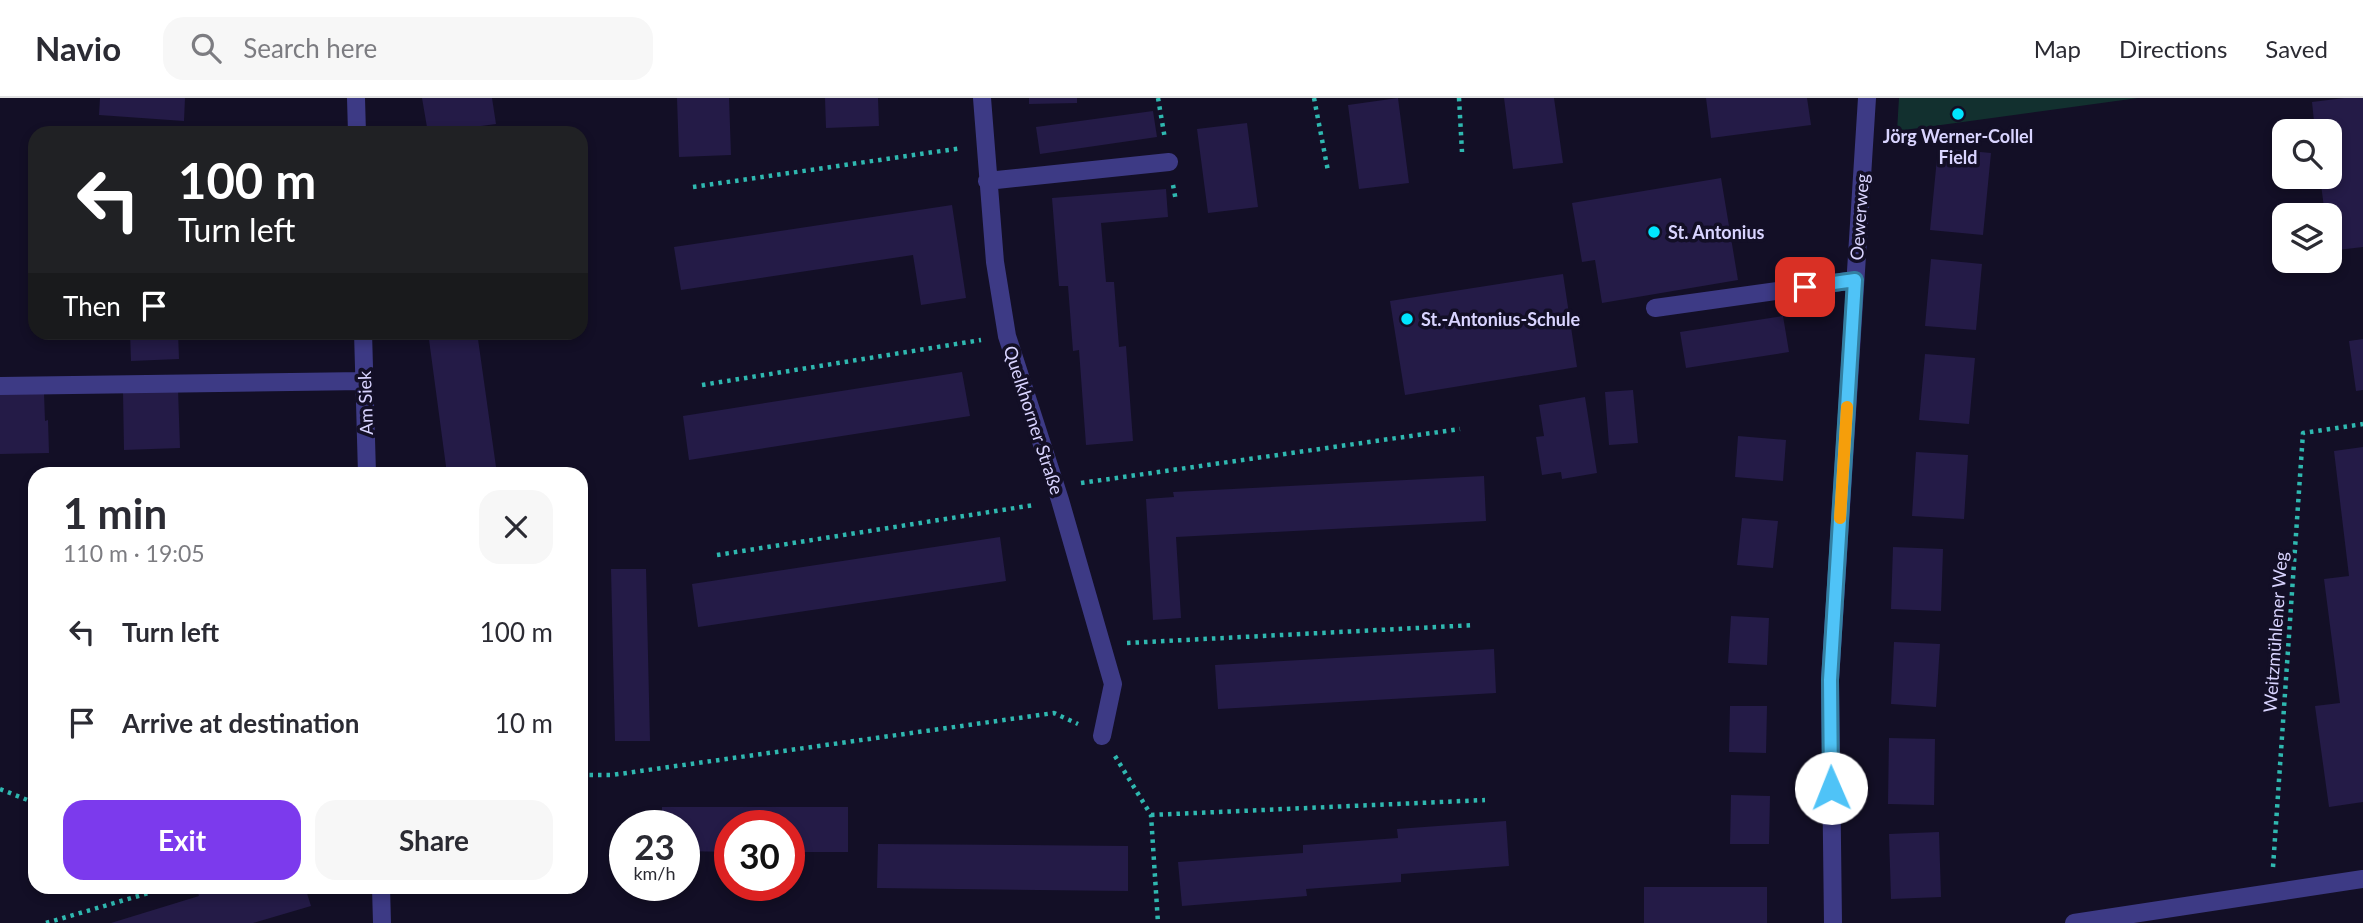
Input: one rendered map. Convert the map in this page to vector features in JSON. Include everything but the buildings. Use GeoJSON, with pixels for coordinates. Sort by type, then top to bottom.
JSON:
{"type":"FeatureCollection","features":[{"type":"Feature","properties":{"kind":"street"},"geometry":{"type":"LineString","coordinates":[[356,98],[357,126]]}},
{"type":"Feature","properties":{"kind":"street","name":"Quelkhorner Straße"},"geometry":{"type":"LineString","coordinates":[[982,98],[995,262],[1007,336],[1058,493],[1113,684],[1102,736]]}},
{"type":"Feature","properties":{"kind":"street","name":"Oewerweg"},"geometry":{"type":"LineString","coordinates":[[1833,923],[1830,680],[1867,98]]}},
{"type":"Feature","properties":{"kind":"street"},"geometry":{"type":"LineString","coordinates":[[987,180],[1169,162]]}},
{"type":"Feature","properties":{"kind":"street"},"geometry":{"type":"LineString","coordinates":[[1656,308],[1855,280]]}},
{"type":"Feature","properties":{"kind":"street","name":"Am Siek"},"geometry":{"type":"LineString","coordinates":[[363,340],[367,467]]}},
{"type":"Feature","properties":{"kind":"street"},"geometry":{"type":"LineString","coordinates":[[0,386],[365,381]]}},
{"type":"Feature","properties":{"kind":"street"},"geometry":{"type":"LineString","coordinates":[[2074,923],[2363,879]]}},
{"type":"Feature","properties":{"kind":"street"},"geometry":{"type":"LineString","coordinates":[[381,894],[382,923]]}},
{"type":"Feature","properties":{"kind":"path"},"geometry":{"type":"LineString","coordinates":[[1314,98],[1328,172]]}},
{"type":"Feature","properties":{"kind":"path"},"geometry":{"type":"LineString","coordinates":[[1459,98],[1462,152]]}},
{"type":"Feature","properties":{"kind":"path"},"geometry":{"type":"LineString","coordinates":[[693,187],[951,148],[985,147]]}},
{"type":"Feature","properties":{"kind":"path"},"geometry":{"type":"LineString","coordinates":[[702,385],[1007,336]]}},
{"type":"Feature","properties":{"kind":"path","name":"Weitzmühlener Weg"},"geometry":{"type":"LineString","coordinates":[[2272,893],[2303,433],[2363,424]]}},
{"type":"Feature","properties":{"kind":"path"},"geometry":{"type":"LineString","coordinates":[[717,555],[1058,493],[1460,429]]}},
{"type":"Feature","properties":{"kind":"path"},"geometry":{"type":"LineString","coordinates":[[1102,645],[1475,625]]}},
{"type":"Feature","properties":{"kind":"path"},"geometry":{"type":"LineString","coordinates":[[588,775],[611,775],[1054,713],[1102,736],[1151,815],[1158,923]]}},
{"type":"Feature","properties":{"kind":"path"},"geometry":{"type":"LineString","coordinates":[[0,789],[28,800]]}},
{"type":"Feature","properties":{"kind":"path"},"geometry":{"type":"LineString","coordinates":[[1151,815],[1485,800]]}},
{"type":"Feature","properties":{"kind":"path"},"geometry":{"type":"LineString","coordinates":[[46,923],[145,894]]}},
{"type":"Feature","properties":{"kind":"green space","name":"Jörg Werner-Collel Field"},"geometry":{"type":"Polygon","coordinates":[[[1899,98],[2138,98],[1897,131],[1899,98]]]}},
{"type":"Feature","properties":{"kind":"slow traffic"},"geometry":{"type":"LineString","coordinates":[[1840,518],[1847,407]]}},
{"type":"Feature","properties":{"kind":"place","name":"Jörg Werner-Collel Field"},"geometry":{"type":"Point","coordinates":[1958,114]}},
{"type":"Feature","properties":{"kind":"place","name":"St. Antonius"},"geometry":{"type":"Point","coordinates":[1654,232]}},
{"type":"Feature","properties":{"kind":"place","name":"St.-Antonius-Schule"},"geometry":{"type":"Point","coordinates":[1407,319]}},
{"type":"Feature","properties":{"kind":"route"},"geometry":{"type":"LineString","coordinates":[[1805,287],[1855,280],[1830,680],[1831,788]]}}]}
